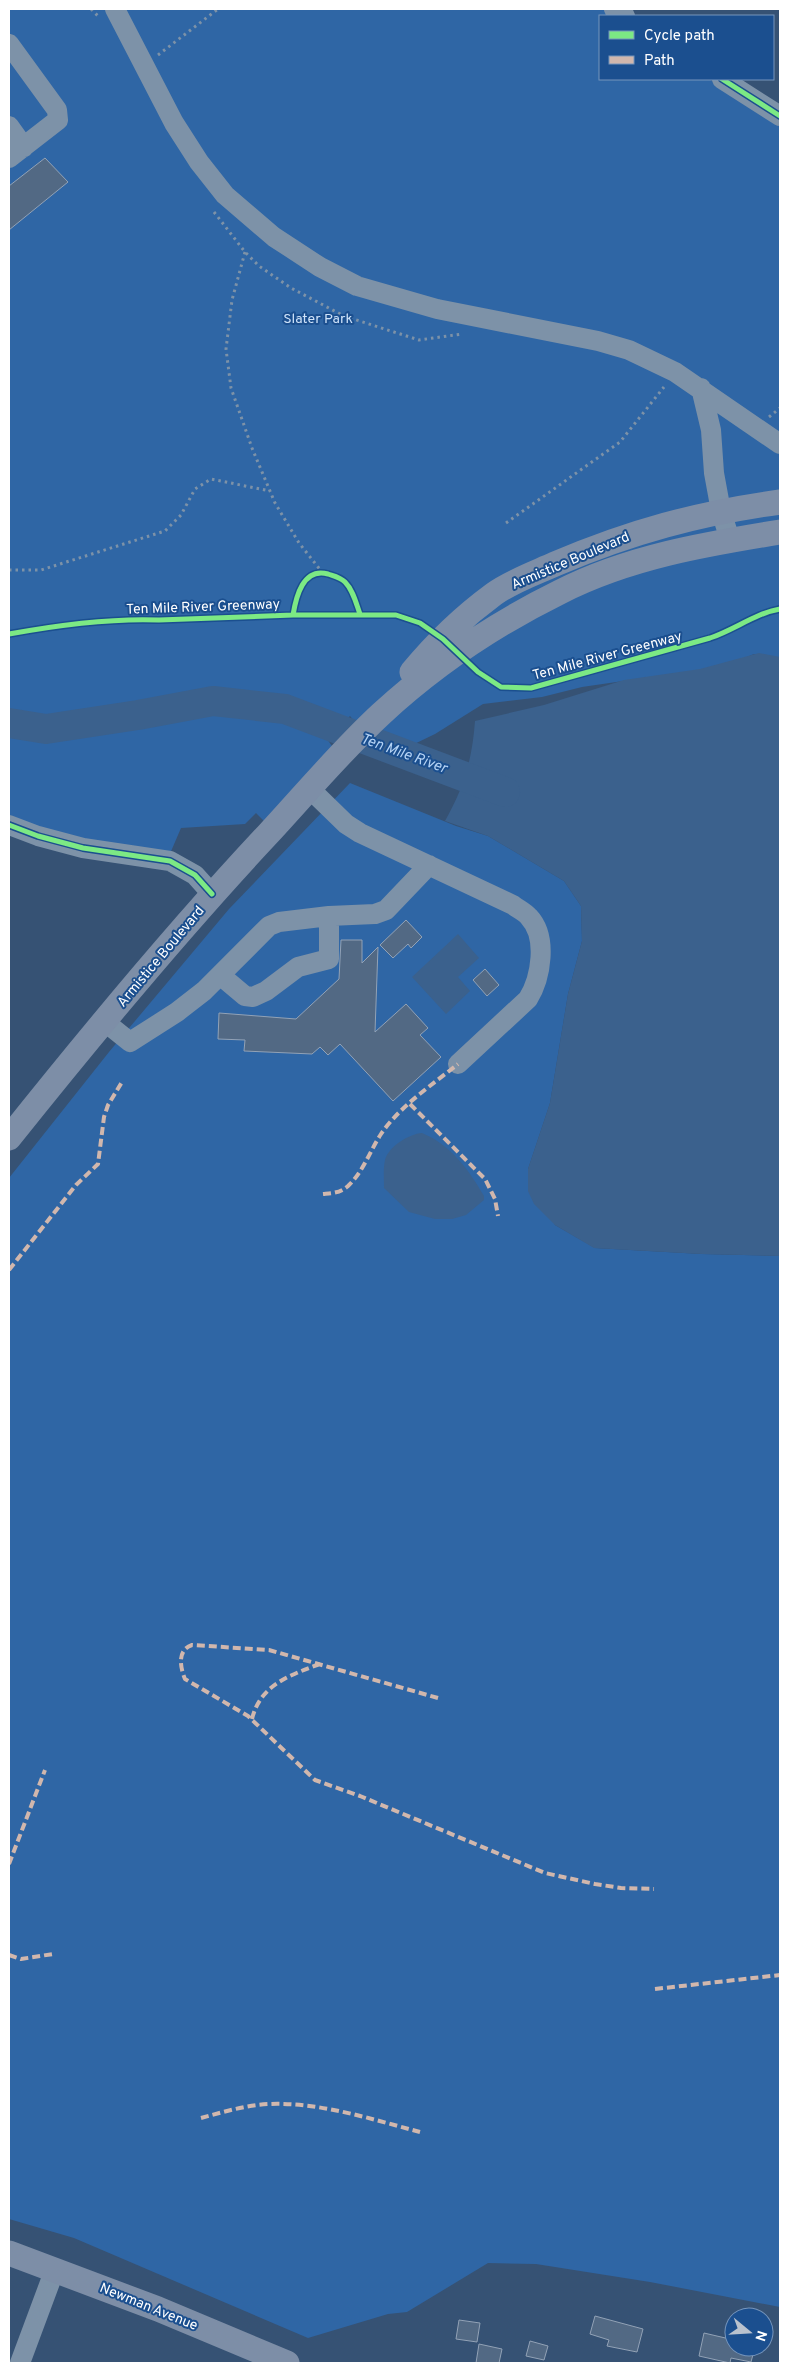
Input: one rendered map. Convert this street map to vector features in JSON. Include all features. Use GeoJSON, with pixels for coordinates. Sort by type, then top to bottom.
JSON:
{"type":"FeatureCollection","features":[{"type":"Feature","properties":{"kind":"main road","name":"Armistice Boulevard"},"geometry":{"type":"LineString","coordinates":[[381,714],[426,655],[496,593],[530,575],[602,544],[633,533],[721,511],[780,502]]}},
{"type":"Feature","properties":{"kind":"main road","name":"Armistice Boulevard"},"geometry":{"type":"LineString","coordinates":[[11,1129],[105,1022],[212,894],[293,807],[381,714],[458,652],[561,591],[604,573],[706,544],[780,532]]}},
{"type":"Feature","properties":{"kind":"main road","name":"Newman Avenue"},"geometry":{"type":"LineString","coordinates":[[9,2254],[55,2269],[158,2309],[287,2363]]}},
{"type":"Feature","properties":{"kind":"street"},"geometry":{"type":"LineString","coordinates":[[109,15],[174,123],[199,162],[225,196],[274,237],[305,257],[357,286],[438,309],[580,337],[629,350],[676,372],[780,444]]}},
{"type":"Feature","properties":{"kind":"street"},"geometry":{"type":"LineString","coordinates":[[9,44],[57,110],[58,120],[16,153],[9,126]]}},
{"type":"Feature","properties":{"kind":"street"},"geometry":{"type":"LineString","coordinates":[[724,80],[780,116]]}},
{"type":"Feature","properties":{"kind":"street"},"geometry":{"type":"LineString","coordinates":[[701,388],[711,430],[714,473],[721,511],[730,540]]}},
{"type":"Feature","properties":{"kind":"street"},"geometry":{"type":"LineString","coordinates":[[310,789],[346,824],[360,833],[513,905],[529,917],[537,929],[541,944],[537,977],[528,999],[458,1064]]}},
{"type":"Feature","properties":{"kind":"street"},"geometry":{"type":"LineString","coordinates":[[9,825],[38,836],[83,848],[170,861],[195,875],[212,894]]}},
{"type":"Feature","properties":{"kind":"street"},"geometry":{"type":"LineString","coordinates":[[105,1022],[130,1042],[177,1012],[204,991],[269,926],[279,922],[329,916],[375,914],[386,910],[429,864]]}},
{"type":"Feature","properties":{"kind":"street"},"geometry":{"type":"LineString","coordinates":[[220,975],[245,996],[253,997],[266,991],[298,967],[329,959],[329,916]]}},
{"type":"Feature","properties":{"kind":"street"},"geometry":{"type":"LineString","coordinates":[[20,2363],[55,2269]]}},
{"type":"Feature","properties":{"kind":"path"},"geometry":{"type":"LineString","coordinates":[[91,9],[109,15]]}},
{"type":"Feature","properties":{"kind":"path"},"geometry":{"type":"LineString","coordinates":[[154,58],[218,9]]}},
{"type":"Feature","properties":{"kind":"path"},"geometry":{"type":"LineString","coordinates":[[212,210],[245,252],[259,266],[291,288],[344,316],[419,340],[461,334],[470,336]]}},
{"type":"Feature","properties":{"kind":"path"},"geometry":{"type":"LineString","coordinates":[[245,252],[232,300],[226,349],[231,388],[252,448],[270,491],[299,543],[322,572]]}},
{"type":"Feature","properties":{"kind":"path"},"geometry":{"type":"LineString","coordinates":[[506,523],[620,442],[666,385],[658,380]]}},
{"type":"Feature","properties":{"kind":"path"},"geometry":{"type":"LineString","coordinates":[[767,418],[780,408]]}},
{"type":"Feature","properties":{"kind":"path"},"geometry":{"type":"LineString","coordinates":[[9,570],[41,570],[165,531],[181,515],[195,489],[211,478],[270,491]]}},
{"type":"Feature","properties":{"kind":"path"},"geometry":{"type":"LineString","coordinates":[[313,574],[322,572],[329,574]]}},
{"type":"Feature","properties":{"kind":"green space","name":"Slater Park"},"geometry":{"type":"Polygon","coordinates":[[[9,9],[604,9],[613,15],[599,15],[599,80],[711,80],[780,124],[780,661],[754,654],[693,679],[630,680],[582,687],[542,697],[483,704],[435,734],[406,748],[379,745],[364,733],[350,716],[327,739],[339,756],[270,827],[256,813],[245,824],[181,828],[169,856],[9,827],[9,9]]]}},
{"type":"Feature","properties":{"kind":"green space"},"geometry":{"type":"Polygon","coordinates":[[[350,783],[456,826],[488,836],[564,881],[581,906],[582,941],[568,994],[550,1103],[528,1169],[555,1225],[595,1248],[780,1256],[780,2307],[650,2282],[536,2264],[488,2263],[407,2312],[388,2314],[308,2338],[74,2238],[9,2219],[9,1178],[109,1052],[229,909],[350,783]]]}},
{"type":"Feature","properties":{"kind":"shaded area"},"geometry":{"type":"Polygon","coordinates":[[[759,653],[780,657],[780,1256],[594,1248],[555,1225],[534,1204],[528,1191],[528,1169],[550,1103],[568,994],[582,941],[581,906],[564,881],[488,836],[445,821],[466,773],[472,749],[475,721],[544,705],[624,680],[700,669],[759,653]]]}},
{"type":"Feature","properties":{"kind":"shaded area"},"geometry":{"type":"Polygon","coordinates":[[[458,934],[479,958],[458,977],[470,991],[446,1014],[412,977],[458,934]]]}},
{"type":"Feature","properties":{"kind":"shaded area"},"geometry":{"type":"Polygon","coordinates":[[[422,1133],[442,1144],[458,1159],[484,1196],[484,1200],[466,1215],[452,1219],[435,1219],[409,1212],[384,1188],[384,1167],[387,1155],[400,1142],[422,1133]]]}},
{"type":"Feature","properties":{"kind":"building"},"geometry":{"type":"Polygon","coordinates":[[[45,158],[68,182],[9,230],[9,186],[45,158]]]}},
{"type":"Feature","properties":{"kind":"building"},"geometry":{"type":"Polygon","coordinates":[[[406,920],[422,937],[411,948],[408,944],[393,958],[380,945],[406,920]]]}},
{"type":"Feature","properties":{"kind":"building"},"geometry":{"type":"Polygon","coordinates":[[[341,940],[362,940],[362,963],[378,947],[375,1032],[406,1004],[428,1028],[420,1035],[441,1057],[393,1101],[340,1044],[328,1055],[320,1047],[312,1054],[244,1051],[245,1040],[218,1039],[219,1013],[296,1019],[339,979],[341,940]]]}},
{"type":"Feature","properties":{"kind":"building"},"geometry":{"type":"Polygon","coordinates":[[[485,969],[499,985],[487,996],[473,980],[485,969]]]}},
{"type":"Feature","properties":{"kind":"building"},"geometry":{"type":"Polygon","coordinates":[[[595,2316],[643,2329],[637,2352],[607,2346],[609,2340],[590,2334],[595,2316]]]}},
{"type":"Feature","properties":{"kind":"building"},"geometry":{"type":"Polygon","coordinates":[[[459,2320],[480,2323],[477,2342],[456,2339],[459,2320]]]}},
{"type":"Feature","properties":{"kind":"building"},"geometry":{"type":"Polygon","coordinates":[[[704,2333],[724,2338],[724,2357],[752,2357],[751,2362],[731,2358],[730,2363],[699,2356],[704,2333]]]}},
{"type":"Feature","properties":{"kind":"building"},"geometry":{"type":"Polygon","coordinates":[[[530,2341],[548,2346],[544,2360],[526,2356],[530,2341]]]}},
{"type":"Feature","properties":{"kind":"building"},"geometry":{"type":"Polygon","coordinates":[[[479,2344],[502,2349],[499,2363],[476,2363],[479,2344]]]}},
{"type":"Feature","properties":{"kind":"waterway","name":"Ten Mile River"},"geometry":{"type":"LineString","coordinates":[[9,723],[46,729],[213,701],[285,709],[505,792]]}},
{"type":"Feature","properties":{"kind":"marked path"},"geometry":{"type":"LineString","coordinates":[[323,1194],[333,1193],[348,1186],[358,1174],[381,1134],[397,1114],[458,1064]]}},
{"type":"Feature","properties":{"kind":"marked path"},"geometry":{"type":"LineString","coordinates":[[9,1270],[76,1185],[98,1164],[104,1117],[108,1105],[122,1082]]}},
{"type":"Feature","properties":{"kind":"marked path"},"geometry":{"type":"LineString","coordinates":[[410,1104],[485,1179],[495,1199],[498,1216]]}},
{"type":"Feature","properties":{"kind":"marked path"},"geometry":{"type":"LineString","coordinates":[[438,1698],[269,1650],[192,1645],[187,1647],[181,1659],[185,1679],[248,1716],[315,1780],[360,1796],[545,1873],[621,1888],[654,1889]]}},
{"type":"Feature","properties":{"kind":"marked path"},"geometry":{"type":"LineString","coordinates":[[252,1719],[256,1707],[269,1690],[287,1677],[320,1664]]}},
{"type":"Feature","properties":{"kind":"marked path"},"geometry":{"type":"LineString","coordinates":[[9,1864],[45,1770]]}},
{"type":"Feature","properties":{"kind":"marked path"},"geometry":{"type":"LineString","coordinates":[[9,1955],[21,1959],[53,1954]]}},
{"type":"Feature","properties":{"kind":"marked path"},"geometry":{"type":"LineString","coordinates":[[655,1989],[780,1975]]}},
{"type":"Feature","properties":{"kind":"marked path"},"geometry":{"type":"LineString","coordinates":[[201,2118],[252,2106],[288,2104],[345,2112],[420,2132]]}},
{"type":"Feature","properties":{"kind":"cycle path"},"geometry":{"type":"LineString","coordinates":[[724,80],[780,116]]}},
{"type":"Feature","properties":{"kind":"cycle path"},"geometry":{"type":"LineString","coordinates":[[293,615],[302,585],[312,575],[319,573],[335,576],[345,582],[352,593],[360,614]]}},
{"type":"Feature","properties":{"kind":"cycle path","name":"Ten Mile River Greenway"},"geometry":{"type":"LineString","coordinates":[[9,634],[65,625],[121,620],[293,615],[396,615],[420,623],[443,639],[478,672],[501,687],[531,688],[710,638],[762,614],[780,609]]}},
{"type":"Feature","properties":{"kind":"cycle path"},"geometry":{"type":"LineString","coordinates":[[9,825],[38,836],[83,848],[170,861],[195,875],[212,894]]}}]}
